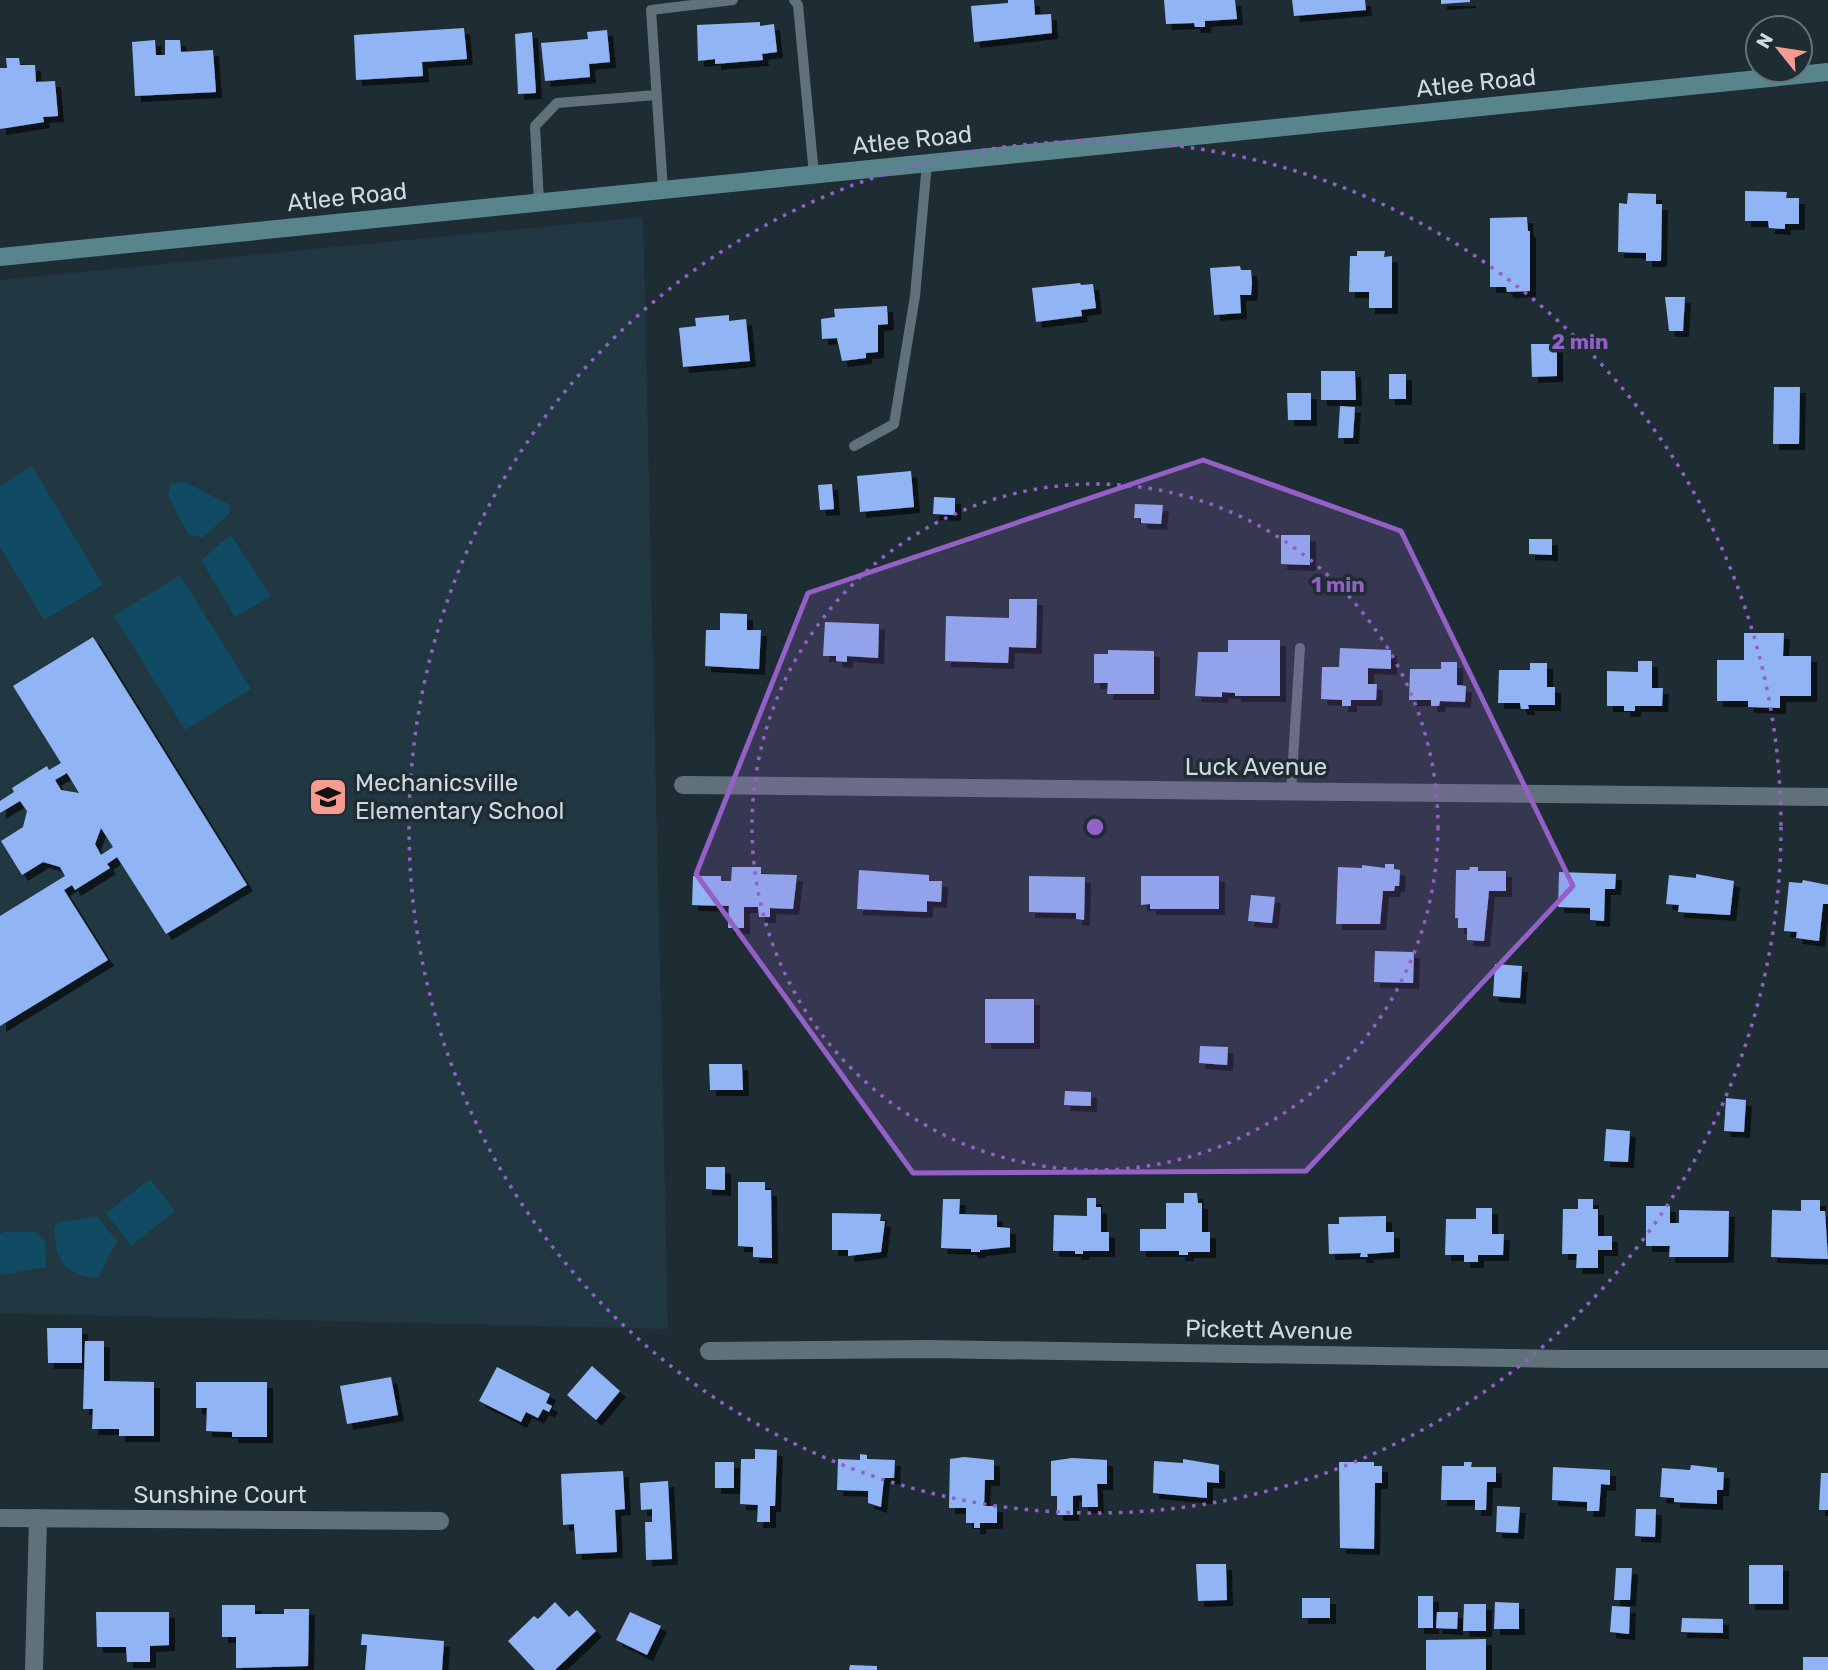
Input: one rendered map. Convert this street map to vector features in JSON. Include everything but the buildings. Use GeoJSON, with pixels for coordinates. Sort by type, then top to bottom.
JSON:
{"type":"FeatureCollection","features":[{"type":"Feature","properties":{"kind":"main road","name":"Atlee Road"},"geometry":{"type":"LineString","coordinates":[[0,257],[1828,72]]}},
{"type":"Feature","properties":{"kind":"street","name":"Luck Avenue"},"geometry":{"type":"LineString","coordinates":[[683,785],[1828,797]]}},
{"type":"Feature","properties":{"kind":"street","name":"Pickett Avenue"},"geometry":{"type":"LineString","coordinates":[[709,1350],[929,1349],[1566,1359],[1828,1359]]}},
{"type":"Feature","properties":{"kind":"street","name":"Sunshine Court"},"geometry":{"type":"LineString","coordinates":[[0,1518],[440,1521]]}},
{"type":"Feature","properties":{"kind":"street"},"geometry":{"type":"LineString","coordinates":[[34,1670],[38,1518]]}},
{"type":"Feature","properties":{"kind":"lane"},"geometry":{"type":"LineString","coordinates":[[663,190],[651,10],[733,0]]}},
{"type":"Feature","properties":{"kind":"lane"},"geometry":{"type":"LineString","coordinates":[[794,0],[798,5],[814,175]]}},
{"type":"Feature","properties":{"kind":"lane"},"geometry":{"type":"LineString","coordinates":[[539,202],[535,126],[557,103],[656,95]]}},
{"type":"Feature","properties":{"kind":"lane"},"geometry":{"type":"LineString","coordinates":[[854,446],[894,424],[915,296],[927,163]]}},
{"type":"Feature","properties":{"kind":"lane"},"geometry":{"type":"LineString","coordinates":[[1291,792],[1300,648]]}},
{"type":"Feature","properties":{"kind":"highlighted area"},"geometry":{"type":"Polygon","coordinates":[[[1203,460],[1401,531],[1573,886],[1306,1171],[913,1173],[696,874],[808,593],[1203,460]]]}},
{"type":"Feature","properties":{"kind":"shaded area","name":"Mechanicsville Elementary School"},"geometry":{"type":"Polygon","coordinates":[[[643,217],[668,1329],[0,1313],[0,280],[643,217]]]}},
{"type":"Feature","properties":{"kind":"shaded area"},"geometry":{"type":"Polygon","coordinates":[[[32,466],[103,585],[44,620],[0,547],[0,486],[32,466]]]}},
{"type":"Feature","properties":{"kind":"shaded area"},"geometry":{"type":"Polygon","coordinates":[[[183,481],[230,505],[229,514],[202,538],[188,534],[168,495],[171,484],[183,481]]]}},
{"type":"Feature","properties":{"kind":"shaded area"},"geometry":{"type":"Polygon","coordinates":[[[231,535],[271,596],[235,617],[201,560],[231,535]]]}},
{"type":"Feature","properties":{"kind":"shaded area"},"geometry":{"type":"Polygon","coordinates":[[[180,575],[251,689],[185,730],[114,616],[180,575]]]}},
{"type":"Feature","properties":{"kind":"shaded area"},"geometry":{"type":"Polygon","coordinates":[[[150,1179],[175,1211],[131,1246],[106,1213],[150,1179]]]}},
{"type":"Feature","properties":{"kind":"shaded area"},"geometry":{"type":"Polygon","coordinates":[[[97,1216],[117,1241],[98,1278],[76,1273],[65,1265],[58,1254],[54,1234],[57,1223],[97,1216]]]}},
{"type":"Feature","properties":{"kind":"shaded area"},"geometry":{"type":"Polygon","coordinates":[[[36,1232],[45,1242],[46,1267],[0,1275],[0,1234],[36,1232]]]}},
{"type":"Feature","properties":{"kind":"place","name":"Mechanicsville Elementary School"},"geometry":{"type":"Point","coordinates":[328,797]}}]}
